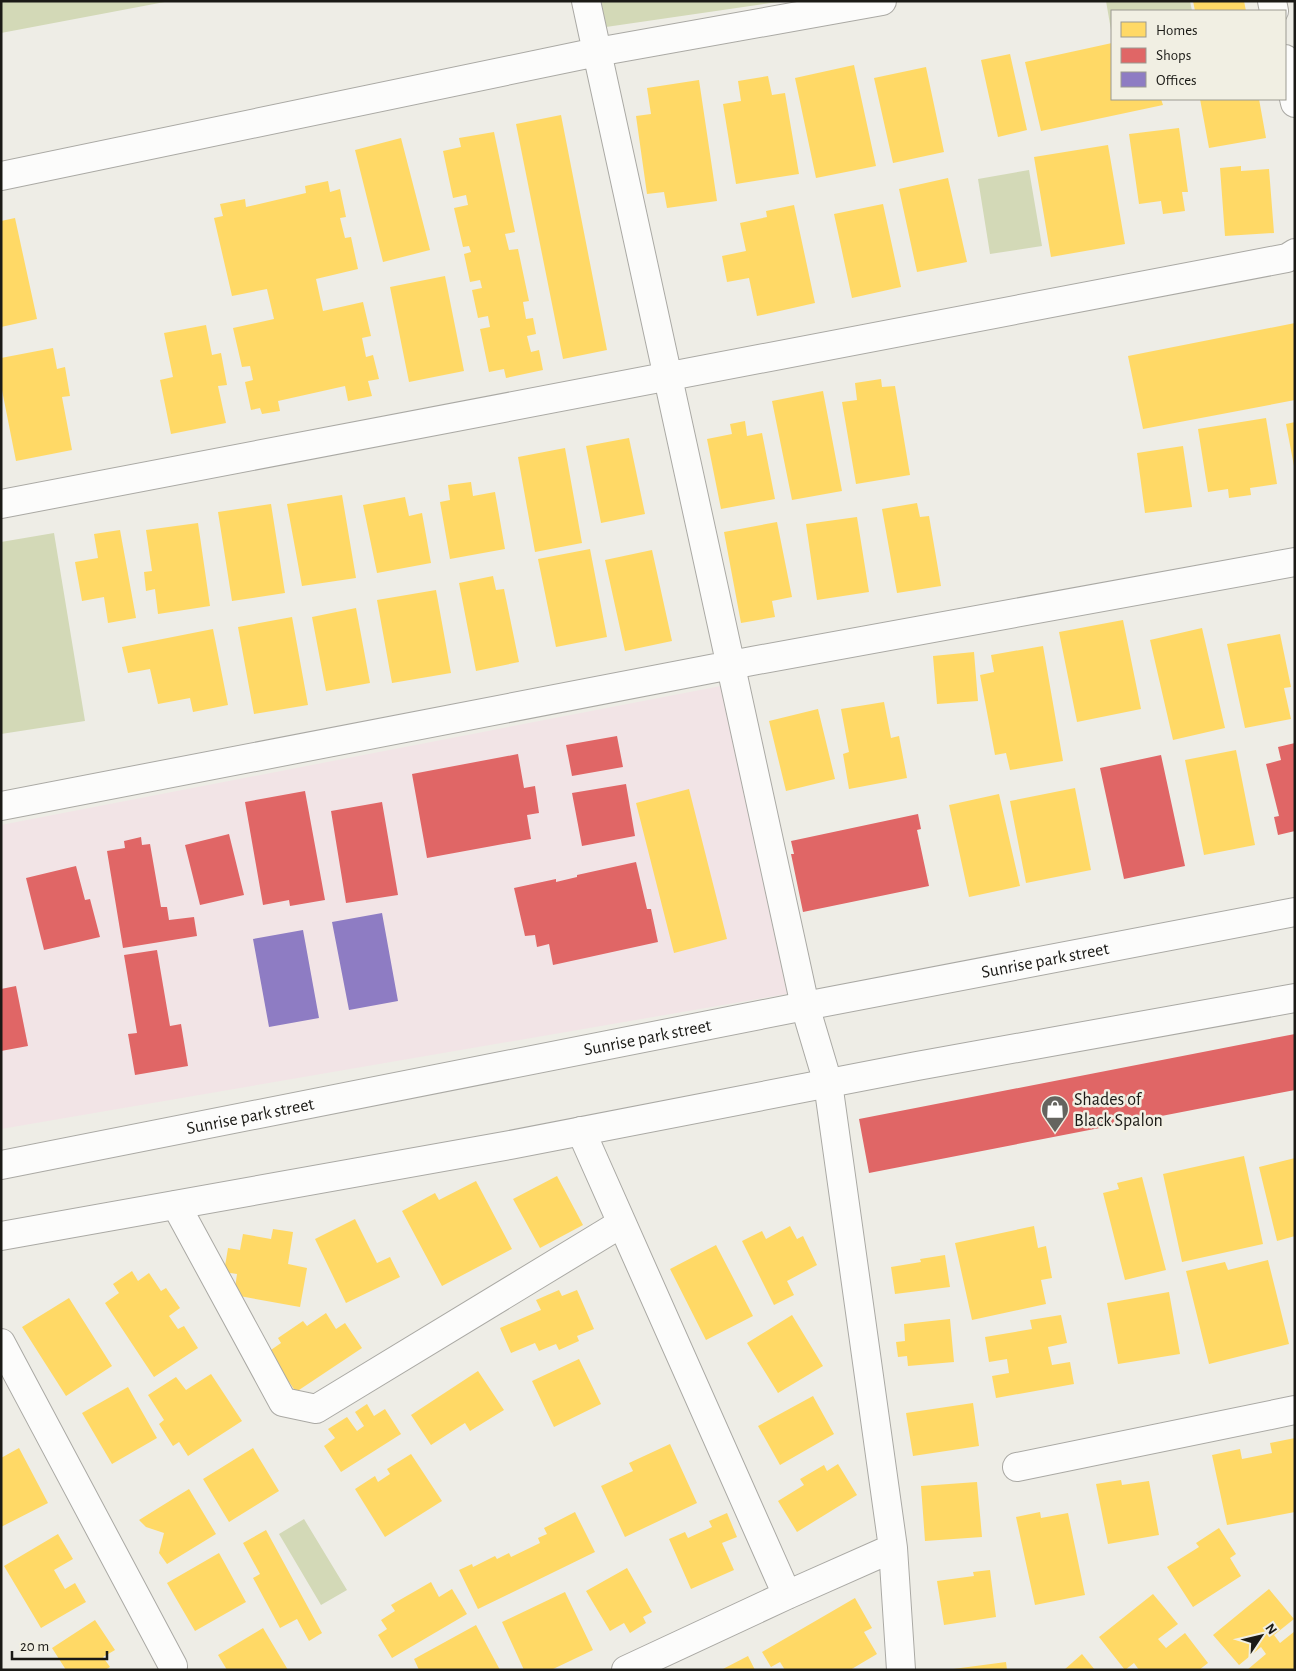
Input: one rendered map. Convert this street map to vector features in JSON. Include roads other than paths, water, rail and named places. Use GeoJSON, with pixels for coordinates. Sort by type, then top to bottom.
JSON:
{"type":"FeatureCollection","features":[{"type":"Feature","properties":{"kind":"street"},"geometry":{"type":"LineString","coordinates":[[586,1],[805,1006],[828,1083],[893,1548],[901,1670]]}},
{"type":"Feature","properties":{"kind":"street"},"geometry":{"type":"LineString","coordinates":[[1,176],[597,52],[882,1]]}},
{"type":"Feature","properties":{"kind":"street"},"geometry":{"type":"LineString","coordinates":[[1286,63],[1295,103]]}},
{"type":"Feature","properties":{"kind":"street"},"geometry":{"type":"LineString","coordinates":[[1,504],[1287,258],[1295,253]]}},
{"type":"Feature","properties":{"kind":"street"},"geometry":{"type":"LineString","coordinates":[[1,806],[731,665],[1295,562]]}},
{"type":"Feature","properties":{"kind":"street","name":"Sunrise park street"},"geometry":{"type":"LineString","coordinates":[[1,1165],[805,1006],[1295,912]]}},
{"type":"Feature","properties":{"kind":"street"},"geometry":{"type":"LineString","coordinates":[[1,1236],[581,1131],[828,1083],[1295,998]]}},
{"type":"Feature","properties":{"kind":"street"},"geometry":{"type":"LineString","coordinates":[[581,1131],[787,1595]]}},
{"type":"Feature","properties":{"kind":"street"},"geometry":{"type":"LineString","coordinates":[[176,1204],[283,1402],[316,1409],[622,1223]]}},
{"type":"Feature","properties":{"kind":"street"},"geometry":{"type":"LineString","coordinates":[[1,1343],[174,1666]]}},
{"type":"Feature","properties":{"kind":"street"},"geometry":{"type":"LineString","coordinates":[[1017,1467],[1295,1410]]}},
{"type":"Feature","properties":{"kind":"street"},"geometry":{"type":"LineString","coordinates":[[626,1670],[893,1548]]}},
{"type":"Feature","properties":{"kind":"place","name":"Shades of Black Spalon"},"geometry":{"type":"Point","coordinates":[1055,1133]}}]}
